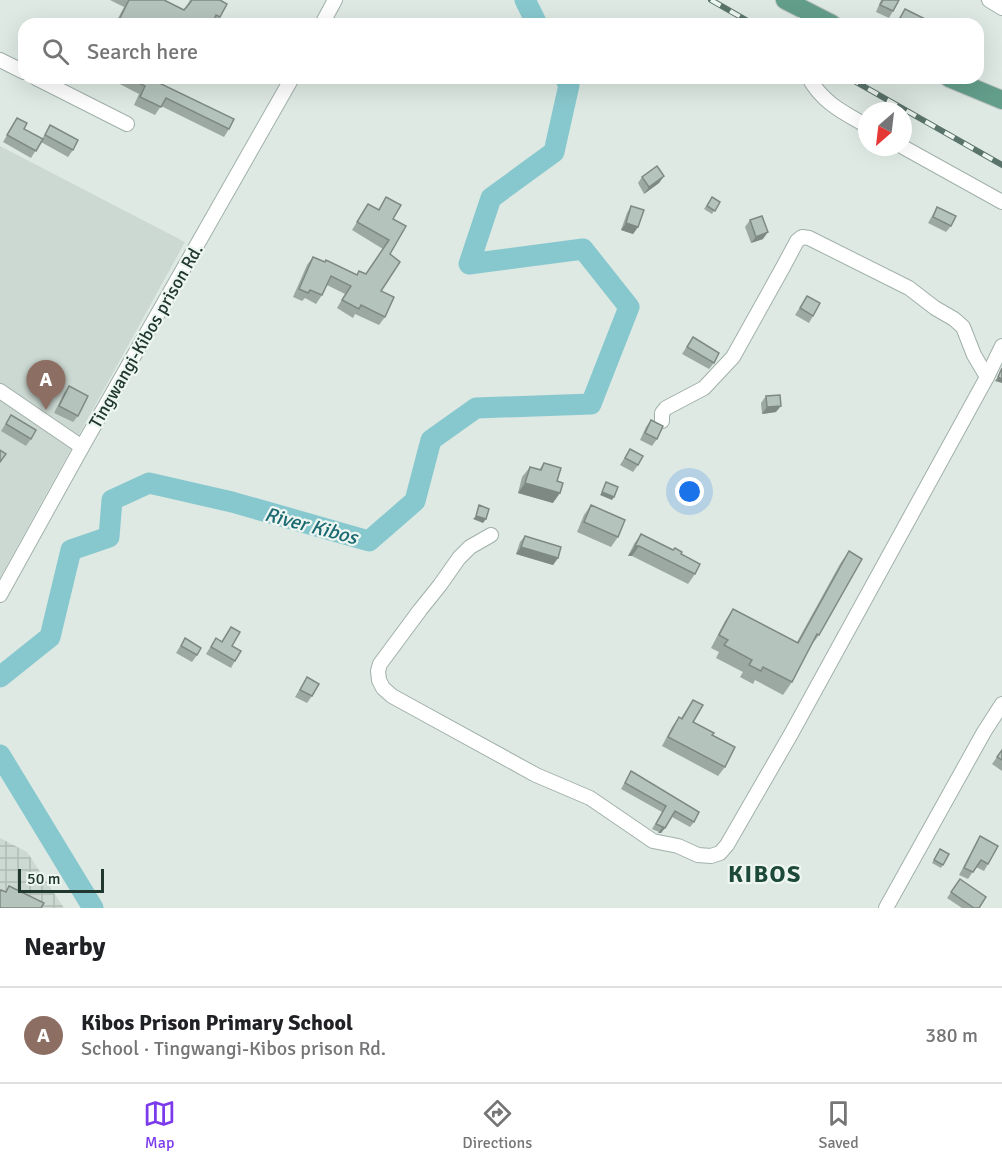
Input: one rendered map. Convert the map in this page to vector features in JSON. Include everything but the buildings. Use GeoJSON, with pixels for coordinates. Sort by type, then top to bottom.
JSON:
{"type":"FeatureCollection","features":[{"type":"Feature","properties":{"kind":"main road"},"geometry":{"type":"LineString","coordinates":[[785,0],[806,18]]}},
{"type":"Feature","properties":{"kind":"main road"},"geometry":{"type":"LineString","coordinates":[[963,84],[1002,100]]}},
{"type":"Feature","properties":{"kind":"street"},"geometry":{"type":"LineString","coordinates":[[325,18],[335,0]]}},
{"type":"Feature","properties":{"kind":"street"},"geometry":{"type":"LineString","coordinates":[[989,0],[1002,8]]}},
{"type":"Feature","properties":{"kind":"street"},"geometry":{"type":"LineString","coordinates":[[0,60],[18,69]]}},
{"type":"Feature","properties":{"kind":"street"},"geometry":{"type":"LineString","coordinates":[[48,84],[127,124]]}},
{"type":"Feature","properties":{"kind":"street","name":"Tingwangi-Kibos prison Rd."},"geometry":{"type":"LineString","coordinates":[[0,595],[289,84]]}},
{"type":"Feature","properties":{"kind":"street"},"geometry":{"type":"LineString","coordinates":[[812,84],[833,106],[858,121]]}},
{"type":"Feature","properties":{"kind":"street"},"geometry":{"type":"LineString","coordinates":[[912,152],[1002,202]]}},
{"type":"Feature","properties":{"kind":"street"},"geometry":{"type":"LineString","coordinates":[[662,421],[662,413],[666,408],[704,387],[732,357],[801,237],[809,238],[909,288],[954,319],[963,327],[974,355],[987,377]]}},
{"type":"Feature","properties":{"kind":"street"},"geometry":{"type":"LineString","coordinates":[[491,536],[470,547],[459,558],[380,664],[379,680],[383,688],[392,696],[536,775],[590,798],[653,841],[678,846],[698,855],[711,856],[720,853],[728,845],[791,734],[1002,346]]}},
{"type":"Feature","properties":{"kind":"street"},"geometry":{"type":"LineString","coordinates":[[0,391],[82,447]]}},
{"type":"Feature","properties":{"kind":"street"},"geometry":{"type":"LineString","coordinates":[[886,908],[971,754],[1002,704]]}},
{"type":"Feature","properties":{"kind":"shaded area"},"geometry":{"type":"Polygon","coordinates":[[[0,146],[185,242],[0,578],[0,146]]]}},
{"type":"Feature","properties":{"kind":"shaded area"},"geometry":{"type":"Polygon","coordinates":[[[0,838],[27,852],[64,908],[0,908],[0,838]]]}},
{"type":"Feature","properties":{"kind":"waterway","name":"River Kibos"},"geometry":{"type":"LineString","coordinates":[[525,0],[534,18]]}},
{"type":"Feature","properties":{"kind":"waterway","name":"River Kibos"},"geometry":{"type":"LineString","coordinates":[[0,677],[50,637],[71,550],[109,537],[112,500],[149,483],[232,502],[369,541],[415,501],[431,440],[476,408],[591,404],[629,307],[583,249],[469,264],[491,198],[554,152],[568,84]]}},
{"type":"Feature","properties":{"kind":"waterway","name":"River Kibos"},"geometry":{"type":"LineString","coordinates":[[0,755],[93,908]]}},
{"type":"Feature","properties":{"kind":"railway"},"geometry":{"type":"LineString","coordinates":[[711,0],[742,18]]}},
{"type":"Feature","properties":{"kind":"railway"},"geometry":{"type":"LineString","coordinates":[[860,84],[1002,165]]}},
{"type":"Feature","properties":{"kind":"place","name":"Kibos Prison Primary School"},"geometry":{"type":"Point","coordinates":[46,410]}},
{"type":"Feature","properties":{"kind":"district","name":"KIBOS"},"geometry":{"type":"Point","coordinates":[765,874]}}]}
